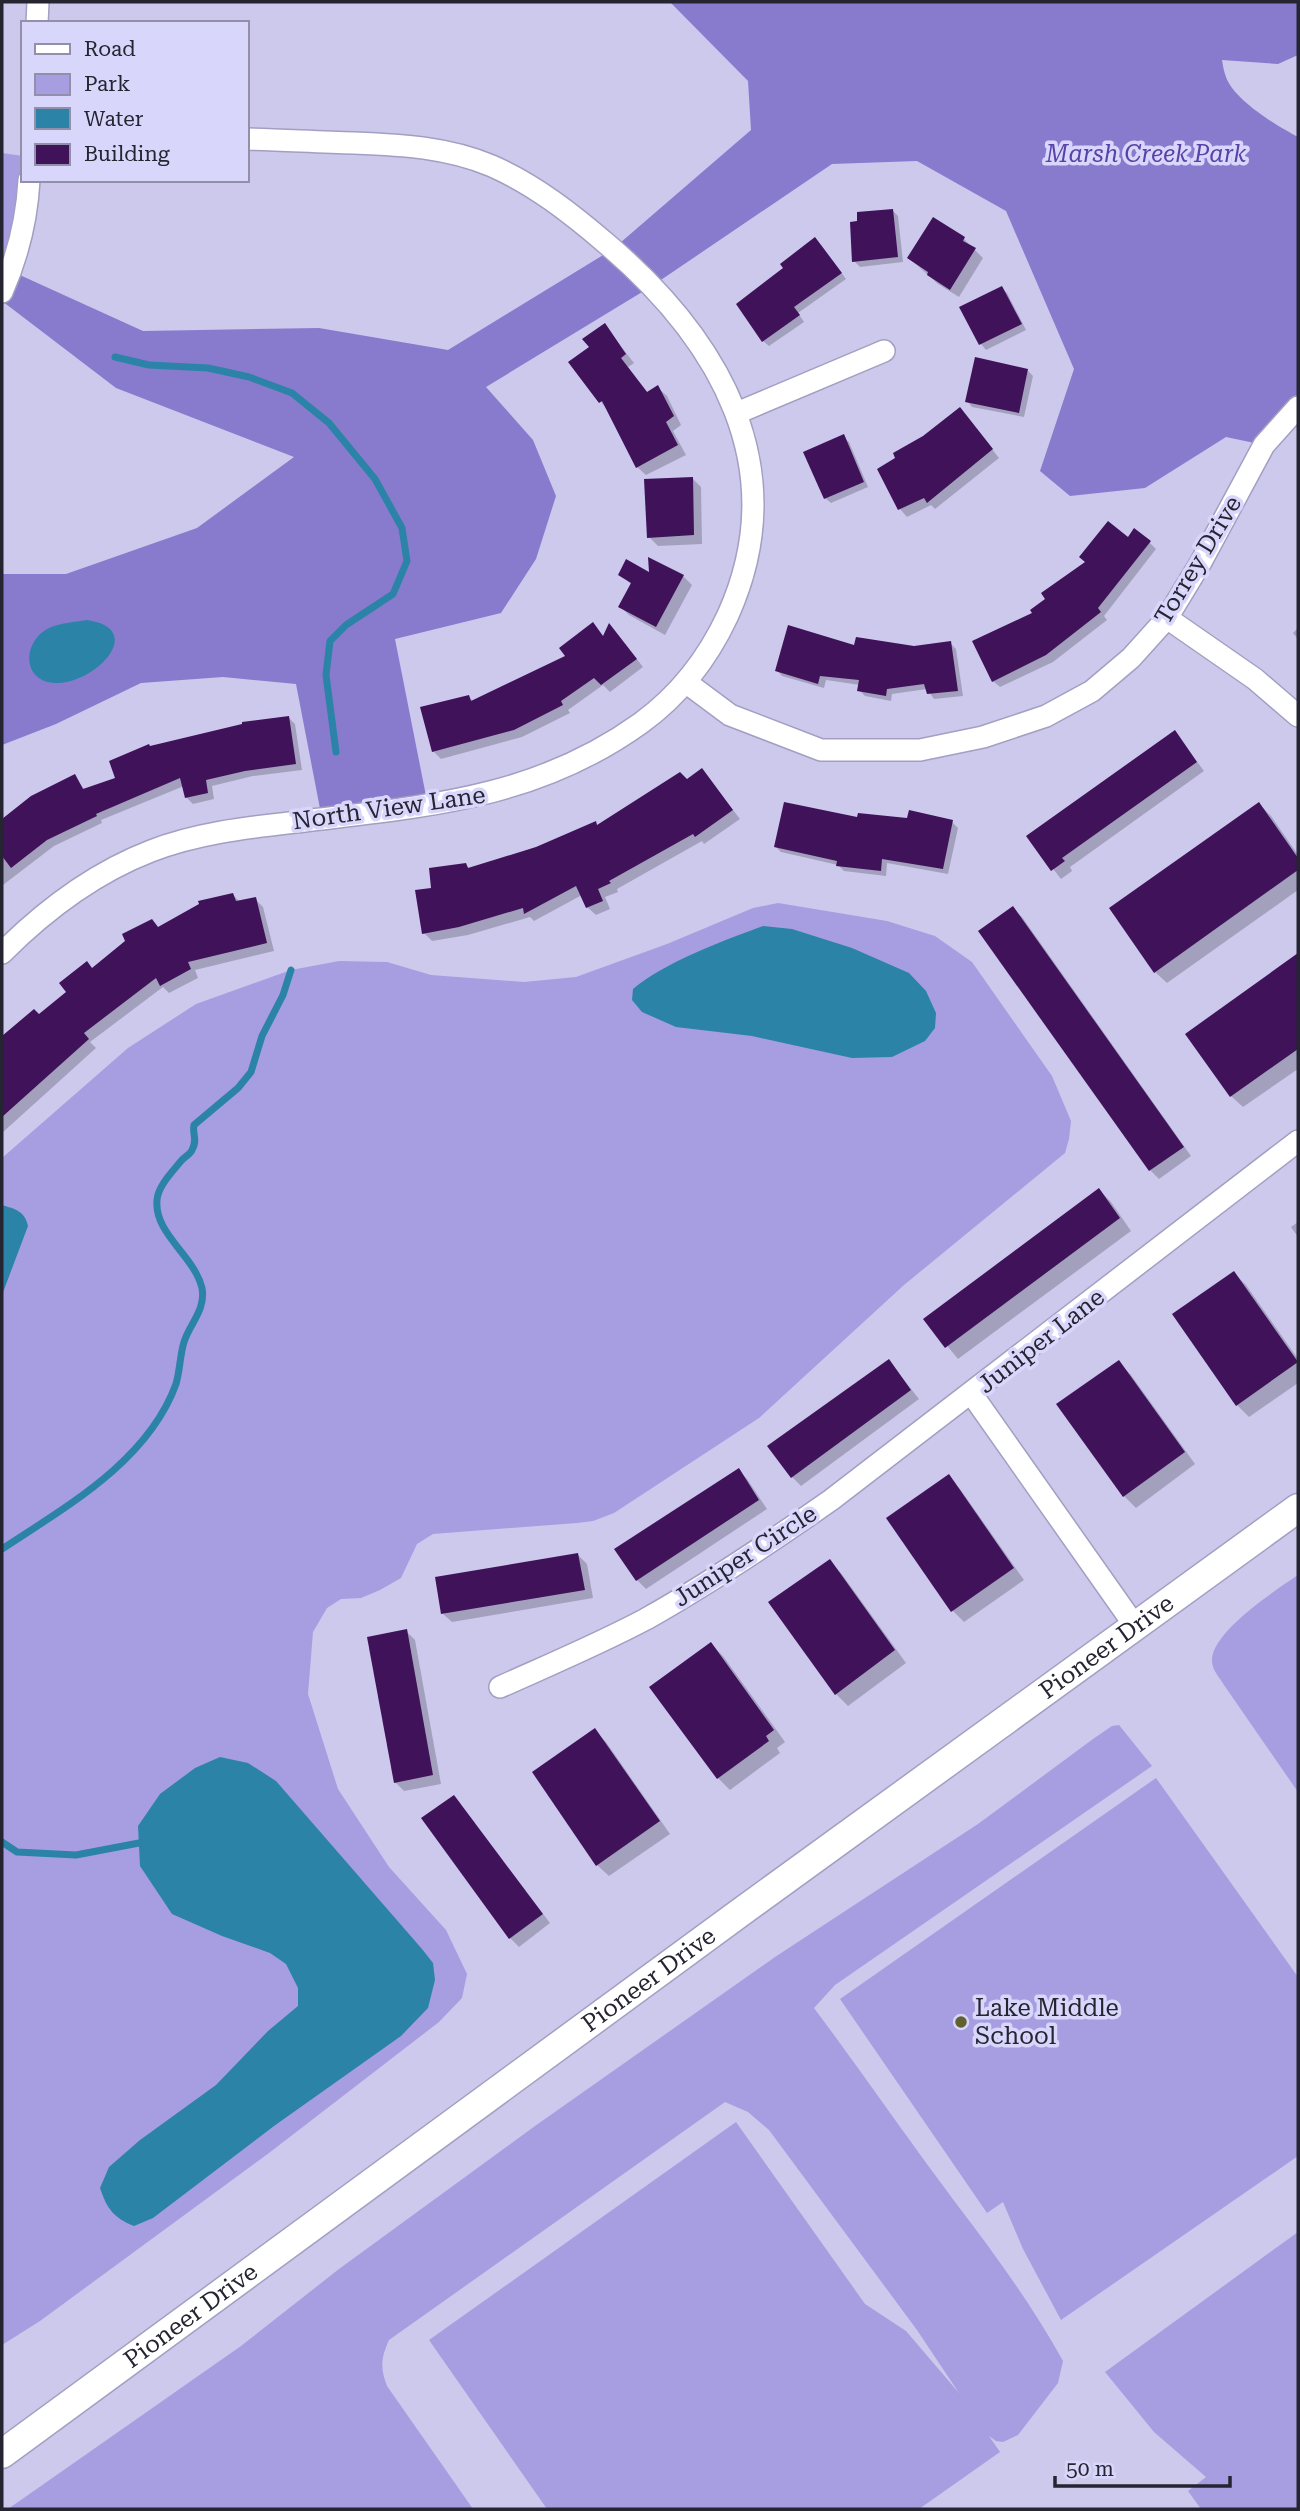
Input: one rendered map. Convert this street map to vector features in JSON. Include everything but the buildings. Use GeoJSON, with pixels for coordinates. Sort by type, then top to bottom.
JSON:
{"type":"FeatureCollection","features":[{"type":"Feature","properties":{"kind":"street"},"geometry":{"type":"LineString","coordinates":[[37,21],[38,2]]}},
{"type":"Feature","properties":{"kind":"street","name":"North View Lane"},"geometry":{"type":"LineString","coordinates":[[2,953],[54,906],[95,878],[151,851],[204,835],[435,805],[496,792],[544,775],[605,748],[646,719],[687,683],[716,641],[739,591],[751,543],[755,497],[749,454],[737,413],[713,365],[691,330],[629,263],[565,208],[493,167],[458,154],[420,146],[248,139]]}},
{"type":"Feature","properties":{"kind":"street"},"geometry":{"type":"LineString","coordinates":[[2,292],[11,271],[29,182]]}},
{"type":"Feature","properties":{"kind":"street"},"geometry":{"type":"LineString","coordinates":[[737,413],[884,351]]}},
{"type":"Feature","properties":{"kind":"street","name":"Torrey Drive"},"geometry":{"type":"LineString","coordinates":[[687,683],[730,715],[821,750],[920,750],[983,737],[1046,716],[1092,691],[1131,658],[1167,618],[1201,562],[1264,445],[1298,407]]}},
{"type":"Feature","properties":{"kind":"street"},"geometry":{"type":"LineString","coordinates":[[1167,618],[1246,672],[1298,716]]}},
{"type":"Feature","properties":{"kind":"street","name":"Juniper Lane"},"geometry":{"type":"LineString","coordinates":[[1135,1626],[971,1393],[1298,1141]]}},
{"type":"Feature","properties":{"kind":"street","name":"Juniper Circle"},"geometry":{"type":"LineString","coordinates":[[500,1686],[646,1619],[710,1580],[831,1500],[971,1393]]}},
{"type":"Feature","properties":{"kind":"street","name":"Pioneer Drive"},"geometry":{"type":"LineString","coordinates":[[2,2454],[1298,1508]]}},
{"type":"Feature","properties":{"kind":"green space","name":"Marsh Creek Park"},"geometry":{"type":"Polygon","coordinates":[[[670,2],[1298,2],[1298,55],[1278,64],[1222,60],[1226,77],[1238,95],[1268,119],[1298,137],[1298,407],[1264,445],[1226,437],[1145,488],[1070,496],[1040,471],[1074,369],[1006,211],[917,161],[832,164],[652,286],[486,387],[533,440],[556,496],[536,559],[501,613],[395,639],[428,806],[322,819],[296,684],[223,677],[141,683],[56,724],[2,745],[2,574],[66,574],[197,528],[294,457],[116,388],[2,301],[11,271],[143,331],[319,328],[448,350],[613,249],[751,130],[748,81],[670,2]]]}},
{"type":"Feature","properties":{"kind":"green space"},"geometry":{"type":"Polygon","coordinates":[[[2,153],[21,156],[23,182],[2,292],[2,153]]]}},
{"type":"Feature","properties":{"kind":"green space"},"geometry":{"type":"Polygon","coordinates":[[[778,903],[887,921],[935,936],[972,962],[1052,1076],[1071,1121],[1065,1153],[904,1285],[759,1418],[614,1513],[593,1521],[577,1523],[433,1534],[417,1544],[401,1578],[361,1598],[341,1599],[327,1608],[313,1632],[308,1694],[338,1789],[389,1867],[446,1930],[467,1974],[462,1998],[439,2022],[269,2153],[40,2321],[2,2345],[2,1158],[128,1048],[196,1004],[291,970],[339,961],[387,962],[431,975],[524,982],[576,977],[667,944],[753,908],[778,903]]]}},
{"type":"Feature","properties":{"kind":"green space"},"geometry":{"type":"Polygon","coordinates":[[[1298,1575],[1298,1792],[1213,1668],[1212,1661],[1222,1637],[1233,1625],[1298,1575]]]}},
{"type":"Feature","properties":{"kind":"green space"},"geometry":{"type":"Polygon","coordinates":[[[1119,1725],[1152,1766],[835,1985],[814,2008],[998,2260],[1063,2361],[1058,2383],[1018,2435],[1003,2442],[989,2436],[1000,2452],[919,2509],[547,2509],[429,2340],[736,2122],[865,2304],[906,2331],[959,2393],[917,2330],[769,2130],[748,2112],[725,2102],[389,2340],[382,2363],[387,2386],[473,2509],[8,2509],[241,2346],[339,2269],[535,2126],[775,1957],[978,1824],[1093,1739],[1112,1726],[1119,1725]]]}},
{"type":"Feature","properties":{"kind":"green space"},"geometry":{"type":"Polygon","coordinates":[[[1156,1778],[1298,1977],[1298,2156],[1061,2320],[1023,2249],[1003,2202],[987,2213],[840,1999],[1156,1778]]]}},
{"type":"Feature","properties":{"kind":"green space"},"geometry":{"type":"Polygon","coordinates":[[[1298,2232],[1298,2509],[1201,2509],[1188,2491],[1206,2477],[1154,2432],[1105,2372],[1298,2232]]]}},
{"type":"Feature","properties":{"kind":"water"},"geometry":{"type":"Polygon","coordinates":[[[87,620],[105,625],[113,634],[114,644],[110,654],[100,665],[73,680],[58,683],[37,677],[32,670],[30,652],[40,634],[53,626],[87,620]]]}},
{"type":"Feature","properties":{"kind":"water"},"geometry":{"type":"Polygon","coordinates":[[[763,926],[792,929],[852,948],[909,973],[926,991],[936,1013],[935,1028],[925,1041],[892,1057],[852,1058],[752,1036],[676,1027],[642,1012],[632,1000],[633,989],[661,970],[695,953],[763,926]]]}},
{"type":"Feature","properties":{"kind":"water"},"geometry":{"type":"Polygon","coordinates":[[[2,1205],[22,1214],[28,1226],[2,1295],[2,1205]]]}},
{"type":"Feature","properties":{"kind":"water"},"geometry":{"type":"Polygon","coordinates":[[[220,1757],[248,1763],[276,1781],[422,1949],[433,1963],[435,1980],[428,2008],[401,2036],[274,2126],[153,2218],[134,2226],[116,2216],[100,2188],[109,2167],[140,2140],[216,2085],[268,2031],[298,2006],[298,1988],[286,1964],[270,1953],[172,1914],[140,1866],[138,1826],[160,1794],[195,1768],[220,1757]]]}},
{"type":"Feature","properties":{"kind":"waterway"},"geometry":{"type":"LineString","coordinates":[[115,357],[149,365],[208,368],[249,377],[292,393],[329,423],[375,479],[402,528],[407,561],[393,594],[346,625],[330,641],[326,675],[336,752]]}},
{"type":"Feature","properties":{"kind":"waterway"},"geometry":{"type":"LineString","coordinates":[[2,1549],[103,1479],[126,1459],[163,1411],[176,1384],[184,1342],[200,1310],[203,1296],[198,1276],[162,1223],[158,1212],[158,1195],[170,1174],[192,1150],[195,1143],[194,1125],[238,1088],[251,1072],[262,1036],[283,995],[291,970]]}},
{"type":"Feature","properties":{"kind":"waterway"},"geometry":{"type":"LineString","coordinates":[[2,1842],[17,1852],[76,1855],[139,1843]]}},
{"type":"Feature","properties":{"kind":"place","name":"Lake Middle School"},"geometry":{"type":"Point","coordinates":[961,2022]}}]}
